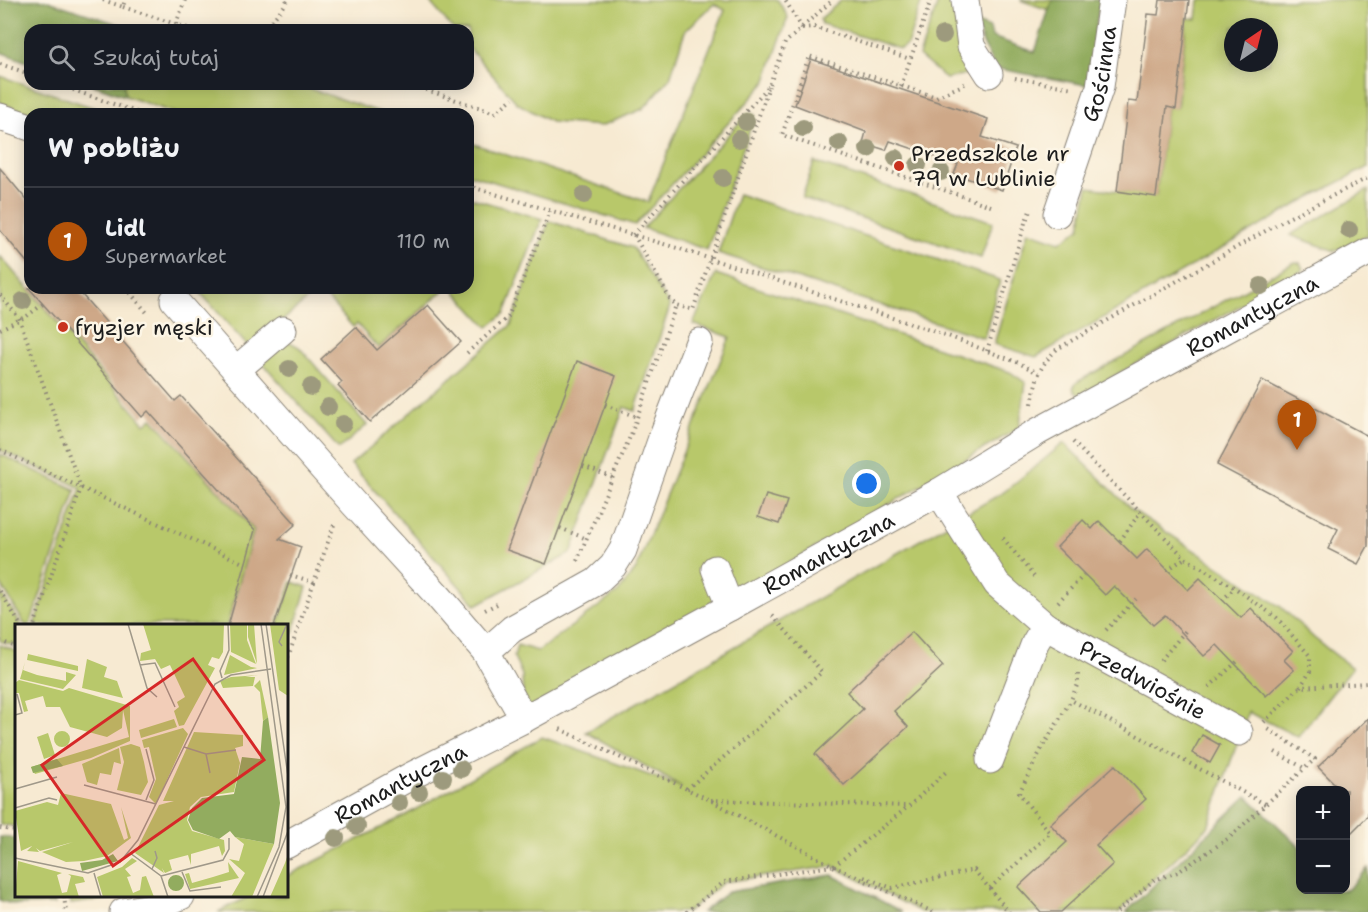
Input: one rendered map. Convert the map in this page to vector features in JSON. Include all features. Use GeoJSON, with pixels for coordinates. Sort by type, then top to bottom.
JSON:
{"type":"FeatureCollection","features":[{"type":"Feature","properties":{"kind":"street"},"geometry":{"type":"LineString","coordinates":[[965,0],[971,46],[989,74]]}},
{"type":"Feature","properties":{"kind":"street","name":"Gościnna"},"geometry":{"type":"LineString","coordinates":[[1057,214],[1100,87],[1112,0]]}},
{"type":"Feature","properties":{"kind":"street"},"geometry":{"type":"LineString","coordinates":[[0,117],[24,125]]}},
{"type":"Feature","properties":{"kind":"street","name":"Romantyczna"},"geometry":{"type":"LineString","coordinates":[[288,845],[411,776],[524,719],[729,608],[939,492],[1037,432],[1368,252]]}},
{"type":"Feature","properties":{"kind":"street"},"geometry":{"type":"LineString","coordinates":[[174,300],[486,652],[524,719]]}},
{"type":"Feature","properties":{"kind":"street"},"geometry":{"type":"LineString","coordinates":[[236,370],[284,330]]}},
{"type":"Feature","properties":{"kind":"street"},"geometry":{"type":"LineString","coordinates":[[486,652],[512,628],[596,582],[614,566],[623,550],[662,438],[699,342]]}},
{"type":"Feature","properties":{"kind":"street","name":"Przedwiośnie"},"geometry":{"type":"LineString","coordinates":[[939,492],[997,584],[1239,732]]}},
{"type":"Feature","properties":{"kind":"street"},"geometry":{"type":"LineString","coordinates":[[715,569],[729,608]]}},
{"type":"Feature","properties":{"kind":"street"},"geometry":{"type":"LineString","coordinates":[[990,760],[1035,643],[1055,618]]}},
{"type":"Feature","properties":{"kind":"street"},"geometry":{"type":"LineString","coordinates":[[123,912],[158,909],[179,897]]}},
{"type":"Feature","properties":{"kind":"path"},"geometry":{"type":"LineString","coordinates":[[103,0],[176,24],[185,0]]}},
{"type":"Feature","properties":{"kind":"path"},"geometry":{"type":"LineString","coordinates":[[123,7],[125,0]]}},
{"type":"Feature","properties":{"kind":"path"},"geometry":{"type":"LineString","coordinates":[[269,24],[287,0]]}},
{"type":"Feature","properties":{"kind":"path"},"geometry":{"type":"LineString","coordinates":[[785,0],[801,28]]}},
{"type":"Feature","properties":{"kind":"path"},"geometry":{"type":"LineString","coordinates":[[633,235],[670,299],[676,304],[693,310],[708,259],[785,43],[833,0]]}},
{"type":"Feature","properties":{"kind":"path"},"geometry":{"type":"LineString","coordinates":[[932,0],[901,86],[809,56],[782,135],[991,206]]}},
{"type":"Feature","properties":{"kind":"path"},"geometry":{"type":"LineString","coordinates":[[801,28],[814,27],[910,58]]}},
{"type":"Feature","properties":{"kind":"path"},"geometry":{"type":"LineString","coordinates":[[0,64],[24,73]]}},
{"type":"Feature","properties":{"kind":"path"},"geometry":{"type":"LineString","coordinates":[[633,235],[769,86]]}},
{"type":"Feature","properties":{"kind":"path"},"geometry":{"type":"LineString","coordinates":[[73,90],[125,108]]}},
{"type":"Feature","properties":{"kind":"path"},"geometry":{"type":"LineString","coordinates":[[427,90],[495,113],[513,98]]}},
{"type":"Feature","properties":{"kind":"path"},"geometry":{"type":"LineString","coordinates":[[1032,406],[1038,373],[1042,364],[1057,348],[1290,217],[1368,178]]}},
{"type":"Feature","properties":{"kind":"path"},"geometry":{"type":"LineString","coordinates":[[474,188],[633,235],[948,336],[1038,373]]}},
{"type":"Feature","properties":{"kind":"path"},"geometry":{"type":"LineString","coordinates":[[466,353],[508,317],[550,211]]}},
{"type":"Feature","properties":{"kind":"path"},"geometry":{"type":"LineString","coordinates":[[987,351],[1004,293]]}},
{"type":"Feature","properties":{"kind":"path"},"geometry":{"type":"LineString","coordinates":[[0,295],[19,318],[81,488],[35,624]]}},
{"type":"Feature","properties":{"kind":"path"},"geometry":{"type":"LineString","coordinates":[[0,329],[27,316],[43,304]]}},
{"type":"Feature","properties":{"kind":"path"},"geometry":{"type":"LineString","coordinates":[[567,566],[577,561],[613,478],[676,304]]}},
{"type":"Feature","properties":{"kind":"path"},"geometry":{"type":"LineString","coordinates":[[605,405],[637,417]]}},
{"type":"Feature","properties":{"kind":"path"},"geometry":{"type":"LineString","coordinates":[[1069,437],[1078,449],[1185,558],[1235,588],[1277,618],[1310,656],[1310,672],[1300,687],[1261,724],[1315,759],[1229,838],[1178,872],[1154,880],[1117,912]]}},
{"type":"Feature","properties":{"kind":"path"},"geometry":{"type":"LineString","coordinates":[[0,450],[245,564]]}},
{"type":"Feature","properties":{"kind":"path"},"geometry":{"type":"LineString","coordinates":[[583,466],[613,478]]}},
{"type":"Feature","properties":{"kind":"path"},"geometry":{"type":"LineString","coordinates":[[1120,541],[1141,511]]}},
{"type":"Feature","properties":{"kind":"path"},"geometry":{"type":"LineString","coordinates":[[288,657],[333,525],[339,519]]}},
{"type":"Feature","properties":{"kind":"path"},"geometry":{"type":"LineString","coordinates":[[560,528],[586,539]]}},
{"type":"Feature","properties":{"kind":"path"},"geometry":{"type":"LineString","coordinates":[[996,530],[1041,586]]}},
{"type":"Feature","properties":{"kind":"path"},"geometry":{"type":"LineString","coordinates":[[1167,570],[1185,558]]}},
{"type":"Feature","properties":{"kind":"path"},"geometry":{"type":"LineString","coordinates":[[1055,618],[1056,604],[1085,574]]}},
{"type":"Feature","properties":{"kind":"path"},"geometry":{"type":"LineString","coordinates":[[290,575],[314,582]]}},
{"type":"Feature","properties":{"kind":"path"},"geometry":{"type":"LineString","coordinates":[[1222,600],[1235,588]]}},
{"type":"Feature","properties":{"kind":"path"},"geometry":{"type":"LineString","coordinates":[[0,591],[20,624]]}},
{"type":"Feature","properties":{"kind":"path"},"geometry":{"type":"LineString","coordinates":[[1102,635],[1136,599]]}},
{"type":"Feature","properties":{"kind":"path"},"geometry":{"type":"LineString","coordinates":[[483,611],[504,600]]}},
{"type":"Feature","properties":{"kind":"path"},"geometry":{"type":"LineString","coordinates":[[687,789],[822,672],[767,609]]}},
{"type":"Feature","properties":{"kind":"path"},"geometry":{"type":"LineString","coordinates":[[0,641],[15,647]]}},
{"type":"Feature","properties":{"kind":"path"},"geometry":{"type":"LineString","coordinates":[[990,888],[1050,833],[1019,793],[1042,748],[1071,700],[1078,683]]}},
{"type":"Feature","properties":{"kind":"path"},"geometry":{"type":"LineString","coordinates":[[1300,687],[1368,683]]}},
{"type":"Feature","properties":{"kind":"path"},"geometry":{"type":"LineString","coordinates":[[1071,700],[1265,804]]}},
{"type":"Feature","properties":{"kind":"path"},"geometry":{"type":"LineString","coordinates":[[557,728],[710,800],[833,866],[933,912]]}},
{"type":"Feature","properties":{"kind":"path"},"geometry":{"type":"LineString","coordinates":[[1275,752],[1304,768]]}},
{"type":"Feature","properties":{"kind":"path"},"geometry":{"type":"LineString","coordinates":[[833,866],[909,806],[947,771]]}},
{"type":"Feature","properties":{"kind":"path"},"geometry":{"type":"LineString","coordinates":[[710,800],[909,806]]}},
{"type":"Feature","properties":{"kind":"path"},"geometry":{"type":"LineString","coordinates":[[0,828],[15,831]]}},
{"type":"Feature","properties":{"kind":"path"},"geometry":{"type":"LineString","coordinates":[[687,912],[724,882],[833,866],[892,888],[974,870],[1009,912]]}},
{"type":"Feature","properties":{"kind":"path"},"geometry":{"type":"LineString","coordinates":[[64,897],[66,912]]}},
{"type":"Feature","properties":{"kind":"green space"},"geometry":{"type":"Polygon","coordinates":[[[0,0],[45,0],[118,24],[24,24],[24,61],[0,52],[0,0]]]}},
{"type":"Feature","properties":{"kind":"green space"},"geometry":{"type":"Polygon","coordinates":[[[428,0],[778,0],[788,17],[765,83],[635,225],[474,176],[474,144],[648,202],[725,10],[714,4],[685,31],[670,78],[643,109],[601,126],[551,122],[517,103],[474,54],[474,24],[449,24],[428,0]]]}},
{"type":"Feature","properties":{"kind":"green space"},"geometry":{"type":"Polygon","coordinates":[[[842,0],[922,0],[907,45],[900,49],[822,24],[820,19],[842,0]]]}},
{"type":"Feature","properties":{"kind":"green space"},"geometry":{"type":"Polygon","coordinates":[[[939,0],[957,0],[978,71],[946,79],[919,56],[939,0]]]}},
{"type":"Feature","properties":{"kind":"green space"},"geometry":{"type":"Polygon","coordinates":[[[1020,0],[1052,0],[1049,10],[1020,0]]]}},
{"type":"Feature","properties":{"kind":"green space"},"geometry":{"type":"Polygon","coordinates":[[[1052,0],[1100,0],[1087,85],[994,68],[974,22],[990,28],[992,37],[1035,52],[1052,0]]]}},
{"type":"Feature","properties":{"kind":"green space"},"geometry":{"type":"Polygon","coordinates":[[[1199,0],[1368,0],[1368,167],[1303,201],[1036,357],[994,344],[1028,231],[1060,242],[1080,228],[1088,187],[1156,196],[1167,107],[1177,108],[1187,18],[1197,19],[1199,0]]]}},
{"type":"Feature","properties":{"kind":"green space"},"geometry":{"type":"Polygon","coordinates":[[[0,76],[24,84],[24,90],[41,90],[94,108],[24,108],[24,111],[0,103],[0,76]]]}},
{"type":"Feature","properties":{"kind":"green space"},"geometry":{"type":"Polygon","coordinates":[[[108,90],[314,90],[367,108],[160,108],[108,90]]]}},
{"type":"Feature","properties":{"kind":"green space"},"geometry":{"type":"Polygon","coordinates":[[[108,90],[124,90],[125,96],[108,90]]]}},
{"type":"Feature","properties":{"kind":"green space"},"geometry":{"type":"Polygon","coordinates":[[[748,113],[755,115],[707,250],[643,228],[748,113]]]}},
{"type":"Feature","properties":{"kind":"green space"},"geometry":{"type":"Polygon","coordinates":[[[814,162],[993,222],[981,258],[802,198],[814,162]]]}},
{"type":"Feature","properties":{"kind":"green space"},"geometry":{"type":"Polygon","coordinates":[[[1368,190],[1368,235],[1335,251],[1290,235],[1368,190]]]}},
{"type":"Feature","properties":{"kind":"green space"},"geometry":{"type":"Polygon","coordinates":[[[738,194],[1000,280],[984,338],[718,253],[738,194]]]}},
{"type":"Feature","properties":{"kind":"green space"},"geometry":{"type":"Polygon","coordinates":[[[474,199],[542,219],[505,313],[488,327],[458,294],[474,294],[474,199]]]}},
{"type":"Feature","properties":{"kind":"green space"},"geometry":{"type":"Polygon","coordinates":[[[549,221],[633,248],[670,306],[635,411],[624,407],[571,553],[476,605],[351,464],[511,325],[549,221]]]}},
{"type":"Feature","properties":{"kind":"green space"},"geometry":{"type":"Polygon","coordinates":[[[0,256],[24,284],[24,294],[33,294],[145,424],[152,418],[254,530],[227,624],[34,624],[81,488],[0,450],[0,256]]]}},
{"type":"Feature","properties":{"kind":"green space"},"geometry":{"type":"Polygon","coordinates":[[[1295,262],[1300,263],[1303,269],[1299,273],[1080,395],[1075,392],[1073,388],[1077,382],[1295,262]]]}},
{"type":"Feature","properties":{"kind":"green space"},"geometry":{"type":"Polygon","coordinates":[[[716,274],[1010,372],[1026,383],[1019,428],[524,719],[522,675],[514,657],[517,645],[538,651],[618,592],[636,569],[730,337],[693,324],[716,274]]]}},
{"type":"Feature","properties":{"kind":"green space"},"geometry":{"type":"Polygon","coordinates":[[[202,294],[313,294],[250,349],[202,294]]]}},
{"type":"Feature","properties":{"kind":"green space"},"geometry":{"type":"Polygon","coordinates":[[[323,294],[439,294],[378,348],[357,324],[353,327],[323,294]]]}},
{"type":"Feature","properties":{"kind":"green space"},"geometry":{"type":"Polygon","coordinates":[[[284,342],[290,342],[299,347],[367,425],[339,449],[259,359],[284,342]]]}},
{"type":"Feature","properties":{"kind":"green space"},"geometry":{"type":"Polygon","coordinates":[[[1064,443],[1131,509],[1281,607],[1314,638],[1352,668],[1298,737],[1248,712],[1208,827],[1119,912],[921,912],[833,866],[724,882],[687,912],[218,912],[248,897],[288,897],[288,875],[404,816],[542,737],[682,787],[586,732],[1004,492],[1064,443]]]}},
{"type":"Feature","properties":{"kind":"green space"},"geometry":{"type":"Polygon","coordinates":[[[0,454],[76,490],[30,624],[24,624],[0,583],[0,454]]]}},
{"type":"Feature","properties":{"kind":"green space"},"geometry":{"type":"Polygon","coordinates":[[[292,582],[307,587],[288,649],[288,624],[277,624],[292,582]]]}},
{"type":"Feature","properties":{"kind":"green space"},"geometry":{"type":"Polygon","coordinates":[[[0,591],[20,624],[15,624],[15,646],[0,641],[0,591]]]}},
{"type":"Feature","properties":{"kind":"green space"},"geometry":{"type":"Polygon","coordinates":[[[0,645],[15,651],[15,826],[0,825],[0,645]]]}},
{"type":"Feature","properties":{"kind":"green space"},"geometry":{"type":"Polygon","coordinates":[[[1247,796],[1296,843],[1296,894],[1350,894],[1350,887],[1368,868],[1368,912],[1126,912],[1247,796]]]}},
{"type":"Feature","properties":{"kind":"green space"},"geometry":{"type":"Polygon","coordinates":[[[0,837],[15,838],[15,897],[54,897],[55,904],[17,905],[0,901],[0,837]]]}},
{"type":"Feature","properties":{"kind":"green space"},"geometry":{"type":"Polygon","coordinates":[[[832,875],[902,912],[702,912],[728,892],[832,875]]]}},
{"type":"Feature","properties":{"kind":"green space"},"geometry":{"type":"Polygon","coordinates":[[[70,897],[122,897],[71,904],[70,897]]]}},
{"type":"Feature","properties":{"kind":"building"},"geometry":{"type":"Polygon","coordinates":[[[1160,0],[1189,0],[1176,109],[1167,107],[1156,197],[1117,191],[1128,101],[1137,102],[1148,14],[1158,15],[1160,0]]]}},
{"type":"Feature","properties":{"kind":"building"},"geometry":{"type":"Polygon","coordinates":[[[811,59],[988,119],[982,137],[1016,148],[1002,190],[954,174],[958,164],[890,141],[886,150],[863,143],[866,132],[795,105],[811,59]]]}},
{"type":"Feature","properties":{"kind":"building"},"geometry":{"type":"Polygon","coordinates":[[[0,168],[24,197],[24,259],[0,230],[0,168]]]}},
{"type":"Feature","properties":{"kind":"building"},"geometry":{"type":"Polygon","coordinates":[[[34,294],[81,294],[175,401],[181,396],[296,524],[279,539],[301,547],[275,624],[229,624],[255,530],[148,411],[142,417],[34,294]]]}},
{"type":"Feature","properties":{"kind":"building"},"geometry":{"type":"Polygon","coordinates":[[[428,305],[461,342],[370,422],[338,386],[342,382],[321,359],[356,327],[377,350],[428,305]]]}},
{"type":"Feature","properties":{"kind":"building"},"geometry":{"type":"Polygon","coordinates":[[[577,361],[616,376],[546,564],[507,550],[577,361]]]}},
{"type":"Feature","properties":{"kind":"building"},"geometry":{"type":"Polygon","coordinates":[[[1262,380],[1368,436],[1368,546],[1358,564],[1328,549],[1338,529],[1217,465],[1262,380]]]}},
{"type":"Feature","properties":{"kind":"building"},"geometry":{"type":"Polygon","coordinates":[[[766,495],[787,501],[779,524],[758,517],[766,495]]]}},
{"type":"Feature","properties":{"kind":"building"},"geometry":{"type":"Polygon","coordinates":[[[1083,520],[1092,529],[1099,521],[1137,559],[1147,549],[1188,590],[1200,578],[1241,618],[1251,608],[1293,651],[1284,660],[1294,670],[1266,696],[1217,645],[1204,656],[1165,615],[1153,625],[1114,586],[1105,595],[1057,547],[1083,520]]]}},
{"type":"Feature","properties":{"kind":"building"},"geometry":{"type":"Polygon","coordinates":[[[912,632],[943,666],[894,711],[908,727],[844,785],[815,754],[863,709],[847,692],[912,632]]]}},
{"type":"Feature","properties":{"kind":"building"},"geometry":{"type":"Polygon","coordinates":[[[1368,718],[1368,816],[1350,834],[1350,786],[1337,786],[1318,767],[1368,718]]]}},
{"type":"Feature","properties":{"kind":"building"},"geometry":{"type":"Polygon","coordinates":[[[1202,735],[1220,745],[1210,763],[1192,753],[1202,735]]]}},
{"type":"Feature","properties":{"kind":"building"},"geometry":{"type":"Polygon","coordinates":[[[1115,765],[1146,799],[1096,845],[1113,864],[1061,912],[1041,912],[1018,887],[1067,842],[1050,824],[1115,765]]]}},
{"type":"Feature","properties":{"kind":"place","name":"Przedszkole nr 79 w Lublinie"},"geometry":{"type":"Point","coordinates":[899,166]}},
{"type":"Feature","properties":{"kind":"place","name":"fryzjer męski"},"geometry":{"type":"Point","coordinates":[63,327]}},
{"type":"Feature","properties":{"kind":"place","name":"Lidl"},"geometry":{"type":"Point","coordinates":[1297,450]}}]}
